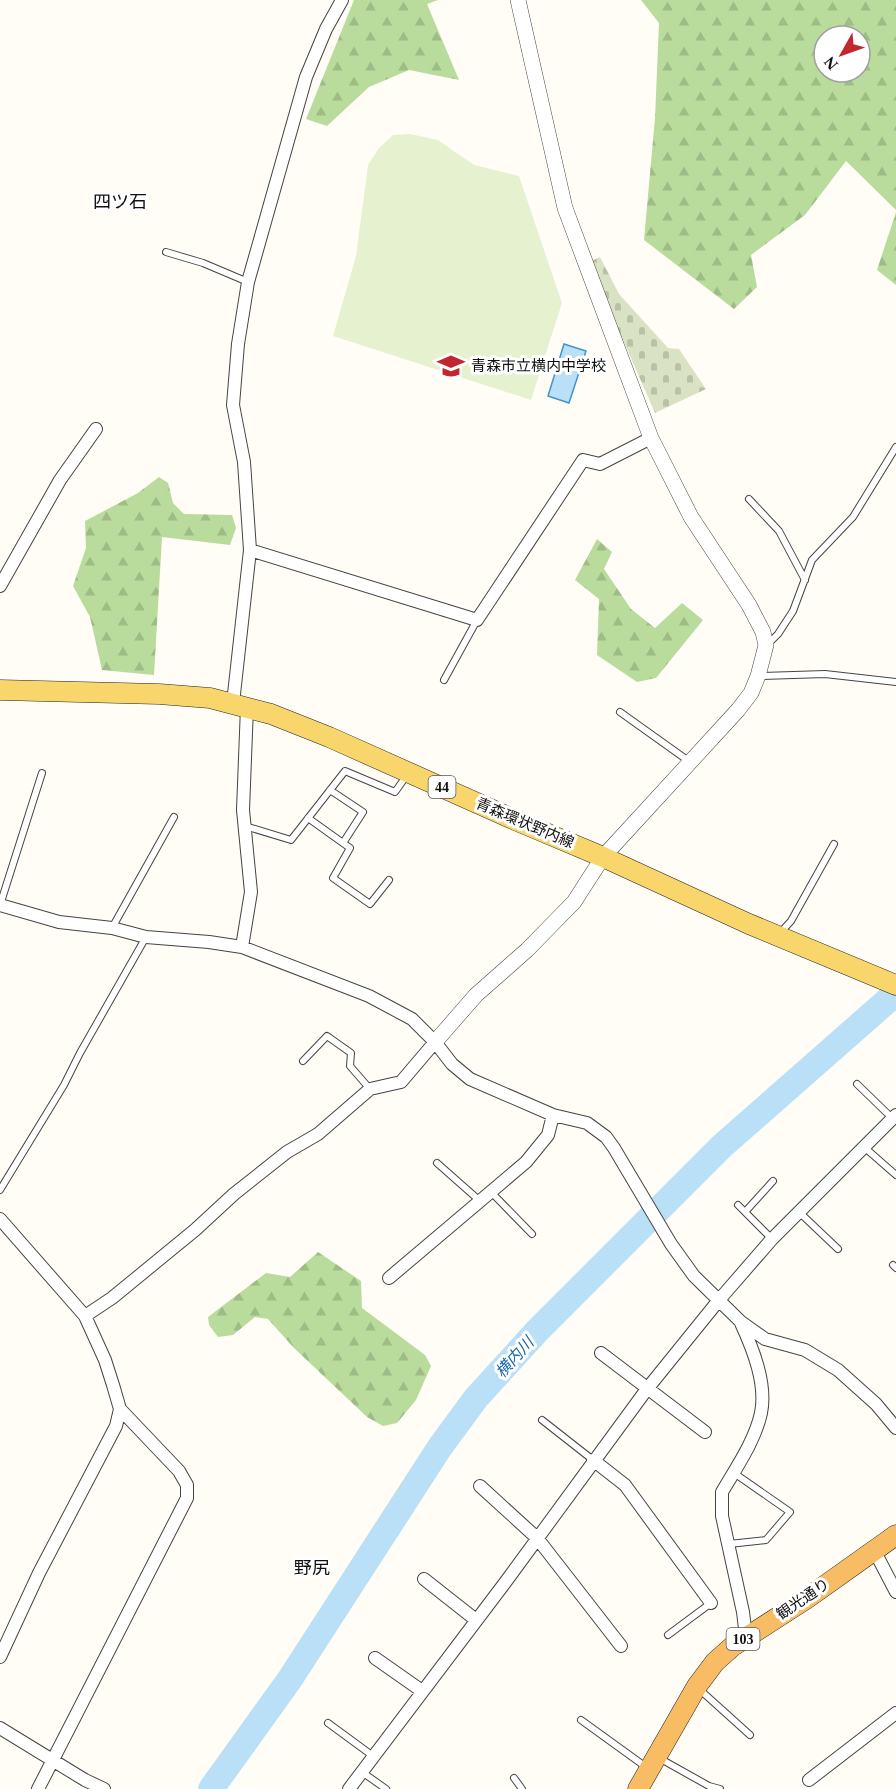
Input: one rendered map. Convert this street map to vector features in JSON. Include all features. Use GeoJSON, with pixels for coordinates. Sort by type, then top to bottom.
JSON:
{"type":"FeatureCollection","features":[{"type":"Feature","properties":{"kind":"highway","name":"観光通り"},"geometry":{"type":"LineString","coordinates":[[638,1789],[697,1686],[715,1662],[733,1646],[806,1599],[896,1535]]}},
{"type":"Feature","properties":{"kind":"main road","name":"青森環状野内線"},"geometry":{"type":"LineString","coordinates":[[0,690],[159,694],[210,698],[240,705],[301,726],[409,772],[896,986]]}},
{"type":"Feature","properties":{"kind":"street"},"geometry":{"type":"LineString","coordinates":[[242,947],[251,892],[243,810],[240,705],[250,550],[244,462],[233,405],[235,368],[248,282],[306,77],[326,29],[342,0]]}},
{"type":"Feature","properties":{"kind":"street"},"geometry":{"type":"LineString","coordinates":[[85,1316],[112,1298],[287,1152],[318,1134],[370,1089],[401,1082],[476,995],[574,902],[603,857],[751,693],[758,676],[766,645],[763,632],[749,605],[690,517],[651,438],[565,208],[518,0]]}},
{"type":"Feature","properties":{"kind":"street"},"geometry":{"type":"LineString","coordinates":[[0,586],[60,480],[96,429]]}},
{"type":"Feature","properties":{"kind":"street"},"geometry":{"type":"LineString","coordinates":[[250,550],[477,620],[584,460],[600,464],[651,438]]}},
{"type":"Feature","properties":{"kind":"street"},"geometry":{"type":"LineString","coordinates":[[0,905],[59,922],[112,928],[146,937],[242,947],[369,996],[412,1018],[452,1064],[470,1079],[553,1115],[587,1123],[598,1131],[614,1148],[671,1244],[694,1276],[741,1322],[765,1339],[805,1350],[838,1370],[876,1404],[896,1428]]}},
{"type":"Feature","properties":{"kind":"street"},"geometry":{"type":"LineString","coordinates":[[389,1278],[526,1162],[549,1135],[553,1115]]}},
{"type":"Feature","properties":{"kind":"street"},"geometry":{"type":"LineString","coordinates":[[349,1789],[647,1389],[772,1239],[894,1117]]}},
{"type":"Feature","properties":{"kind":"street"},"geometry":{"type":"LineString","coordinates":[[0,1219],[85,1316],[105,1360],[120,1409],[179,1471],[188,1485],[187,1498],[38,1789]]}},
{"type":"Feature","properties":{"kind":"street"},"geometry":{"type":"LineString","coordinates":[[741,1322],[756,1365],[761,1389],[761,1412],[754,1433],[722,1492],[721,1502],[746,1637]]}},
{"type":"Feature","properties":{"kind":"street"},"geometry":{"type":"LineString","coordinates":[[601,1353],[705,1432]]}},
{"type":"Feature","properties":{"kind":"street"},"geometry":{"type":"LineString","coordinates":[[0,1657],[39,1573],[117,1426],[120,1409]]}},
{"type":"Feature","properties":{"kind":"street"},"geometry":{"type":"LineString","coordinates":[[593,1460],[625,1485],[711,1603]]}},
{"type":"Feature","properties":{"kind":"street"},"geometry":{"type":"LineString","coordinates":[[480,1486],[537,1538],[621,1646]]}},
{"type":"Feature","properties":{"kind":"street"},"geometry":{"type":"LineString","coordinates":[[874,1550],[896,1592]]}},
{"type":"Feature","properties":{"kind":"street"},"geometry":{"type":"LineString","coordinates":[[424,1579],[476,1620]]}},
{"type":"Feature","properties":{"kind":"street"},"geometry":{"type":"LineString","coordinates":[[375,1658],[422,1691]]}},
{"type":"Feature","properties":{"kind":"street"},"geometry":{"type":"LineString","coordinates":[[809,1780],[896,1713]]}},
{"type":"Feature","properties":{"kind":"street"},"geometry":{"type":"LineString","coordinates":[[0,1728],[52,1761],[104,1789]]}},
{"type":"Feature","properties":{"kind":"lane"},"geometry":{"type":"LineString","coordinates":[[166,252],[203,263],[248,282]]}},
{"type":"Feature","properties":{"kind":"lane"},"geometry":{"type":"LineString","coordinates":[[766,645],[778,634],[793,611],[812,561],[853,517],[896,447]]}},
{"type":"Feature","properties":{"kind":"lane"},"geometry":{"type":"LineString","coordinates":[[749,499],[779,531],[805,580]]}},
{"type":"Feature","properties":{"kind":"lane"},"geometry":{"type":"LineString","coordinates":[[444,680],[477,620]]}},
{"type":"Feature","properties":{"kind":"lane"},"geometry":{"type":"LineString","coordinates":[[758,676],[825,674],[896,682]]}},
{"type":"Feature","properties":{"kind":"lane"},"geometry":{"type":"LineString","coordinates":[[620,712],[690,762]]}},
{"type":"Feature","properties":{"kind":"lane"},"geometry":{"type":"LineString","coordinates":[[244,826],[291,840],[345,771],[395,792],[409,772]]}},
{"type":"Feature","properties":{"kind":"lane"},"geometry":{"type":"LineString","coordinates":[[0,905],[42,773]]}},
{"type":"Feature","properties":{"kind":"lane"},"geometry":{"type":"LineString","coordinates":[[330,790],[363,812],[343,843]]}},
{"type":"Feature","properties":{"kind":"lane"},"geometry":{"type":"LineString","coordinates":[[112,928],[174,817]]}},
{"type":"Feature","properties":{"kind":"lane"},"geometry":{"type":"LineString","coordinates":[[308,818],[350,848],[333,878],[370,904],[389,880]]}},
{"type":"Feature","properties":{"kind":"lane"},"geometry":{"type":"LineString","coordinates":[[778,936],[791,921],[834,844]]}},
{"type":"Feature","properties":{"kind":"lane"},"geometry":{"type":"LineString","coordinates":[[0,1190],[64,1085],[146,937]]}},
{"type":"Feature","properties":{"kind":"lane"},"geometry":{"type":"LineString","coordinates":[[303,1061],[327,1036],[351,1053],[350,1066],[370,1089]]}},
{"type":"Feature","properties":{"kind":"lane"},"geometry":{"type":"LineString","coordinates":[[857,1084],[894,1117]]}},
{"type":"Feature","properties":{"kind":"lane"},"geometry":{"type":"LineString","coordinates":[[864,1147],[896,1175]]}},
{"type":"Feature","properties":{"kind":"lane"},"geometry":{"type":"LineString","coordinates":[[437,1163],[480,1201]]}},
{"type":"Feature","properties":{"kind":"lane"},"geometry":{"type":"LineString","coordinates":[[745,1212],[773,1181]]}},
{"type":"Feature","properties":{"kind":"lane"},"geometry":{"type":"LineString","coordinates":[[491,1192],[532,1234]]}},
{"type":"Feature","properties":{"kind":"lane"},"geometry":{"type":"LineString","coordinates":[[738,1205],[772,1239]]}},
{"type":"Feature","properties":{"kind":"lane"},"geometry":{"type":"LineString","coordinates":[[799,1212],[838,1249]]}},
{"type":"Feature","properties":{"kind":"lane"},"geometry":{"type":"LineString","coordinates":[[542,1420],[593,1460]]}},
{"type":"Feature","properties":{"kind":"lane"},"geometry":{"type":"LineString","coordinates":[[728,1544],[766,1540],[790,1512],[734,1472]]}},
{"type":"Feature","properties":{"kind":"lane"},"geometry":{"type":"LineString","coordinates":[[668,1635],[711,1603]]}},
{"type":"Feature","properties":{"kind":"lane"},"geometry":{"type":"LineString","coordinates":[[697,1686],[750,1735]]}},
{"type":"Feature","properties":{"kind":"lane"},"geometry":{"type":"LineString","coordinates":[[581,1720],[652,1763],[720,1789]]}},
{"type":"Feature","properties":{"kind":"lane"},"geometry":{"type":"LineString","coordinates":[[328,1723],[373,1756]]}},
{"type":"Feature","properties":{"kind":"lane"},"geometry":{"type":"LineString","coordinates":[[362,1771],[386,1789]]}},
{"type":"Feature","properties":{"kind":"lane"},"geometry":{"type":"LineString","coordinates":[[514,1778],[522,1789]]}},
{"type":"Feature","properties":{"kind":"green space"},"geometry":{"type":"Polygon","coordinates":[[[354,0],[438,0],[427,4],[459,80],[409,70],[369,87],[327,126],[306,119],[354,0]]]}},
{"type":"Feature","properties":{"kind":"green space"},"geometry":{"type":"Polygon","coordinates":[[[641,0],[896,0],[896,210],[846,161],[805,215],[751,255],[757,287],[734,309],[644,240],[655,118],[659,23],[641,0]]]}},
{"type":"Feature","properties":{"kind":"green space"},"geometry":{"type":"Polygon","coordinates":[[[410,134],[438,140],[474,165],[519,176],[562,303],[531,400],[333,336],[356,256],[368,165],[379,148],[393,135],[410,134]]]}},
{"type":"Feature","properties":{"kind":"green space"},"geometry":{"type":"Polygon","coordinates":[[[896,212],[896,285],[877,270],[896,212]]]}},
{"type":"Feature","properties":{"kind":"green space"},"geometry":{"type":"Polygon","coordinates":[[[600,257],[619,294],[668,348],[679,349],[706,389],[655,413],[589,262],[600,257]]]}},
{"type":"Feature","properties":{"kind":"green space"},"geometry":{"type":"Polygon","coordinates":[[[159,477],[168,483],[173,503],[184,514],[232,515],[236,528],[230,545],[162,537],[154,675],[102,670],[90,617],[73,586],[86,548],[85,521],[138,493],[159,477]]]}},
{"type":"Feature","properties":{"kind":"green space"},"geometry":{"type":"Polygon","coordinates":[[[597,539],[612,552],[604,569],[631,609],[655,628],[682,603],[703,620],[656,678],[637,682],[597,655],[599,599],[575,580],[597,539]]]}},
{"type":"Feature","properties":{"kind":"green space"},"geometry":{"type":"Polygon","coordinates":[[[318,1252],[361,1281],[362,1308],[425,1355],[431,1366],[416,1400],[397,1423],[383,1426],[367,1417],[294,1348],[268,1319],[255,1317],[233,1335],[218,1337],[209,1325],[208,1317],[266,1273],[290,1277],[318,1252]]]}},
{"type":"Feature","properties":{"kind":"water"},"geometry":{"type":"Polygon","coordinates":[[[564,344],[586,351],[569,403],[548,396],[564,344]]]}},
{"type":"Feature","properties":{"kind":"waterway","name":"横内川"},"geometry":{"type":"LineString","coordinates":[[211,1789],[290,1679],[440,1447],[476,1398],[538,1330],[722,1146],[896,993]]}},
{"type":"Feature","properties":{"kind":"place","name":"青森市立横内中学校"},"geometry":{"type":"Point","coordinates":[451,366]}},
{"type":"Feature","properties":{"kind":"district","name":"四ツ石"},"geometry":{"type":"Point","coordinates":[120,202]}},
{"type":"Feature","properties":{"kind":"district","name":"野尻"},"geometry":{"type":"Point","coordinates":[312,1568]}}]}
